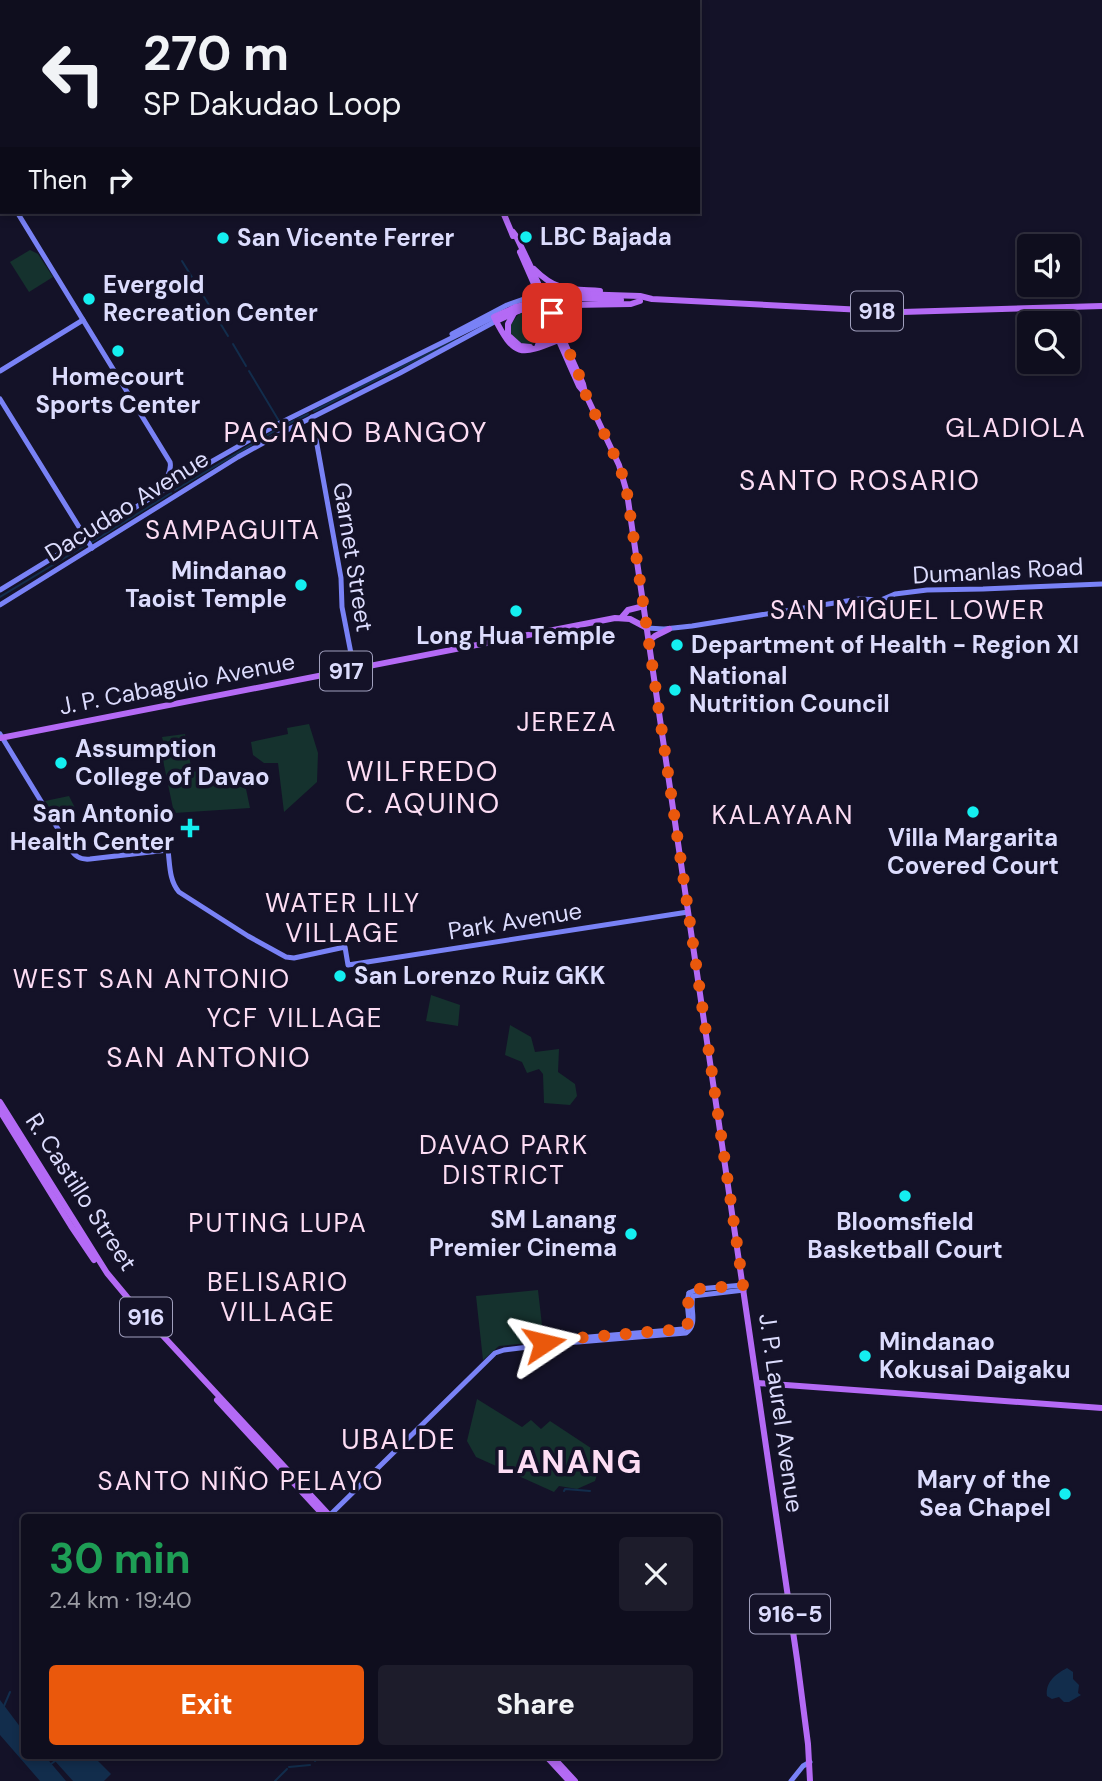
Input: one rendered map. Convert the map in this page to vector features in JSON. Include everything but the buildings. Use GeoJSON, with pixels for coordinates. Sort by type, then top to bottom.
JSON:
{"type":"FeatureCollection","features":[{"type":"Feature","properties":{"kind":"main road","name":"J. P. Laurel Avenue"},"geometry":{"type":"LineString","coordinates":[[504,214],[531,266],[563,351],[585,393]]}},
{"type":"Feature","properties":{"kind":"main road","name":"J. P. Laurel Avenue"},"geometry":{"type":"LineString","coordinates":[[513,232],[538,294],[572,359],[624,479],[797,1659],[810,1781]]}},
{"type":"Feature","properties":{"kind":"main road"},"geometry":{"type":"LineString","coordinates":[[531,266],[548,282],[558,287],[631,292],[640,298],[631,304],[577,304],[567,307],[561,320],[572,359]]}},
{"type":"Feature","properties":{"kind":"main road","name":"918"},"geometry":{"type":"LineString","coordinates":[[497,318],[550,296],[902,312],[1102,306]]}},
{"type":"Feature","properties":{"kind":"main road"},"geometry":{"type":"LineString","coordinates":[[508,334],[508,324],[516,310]]}},
{"type":"Feature","properties":{"kind":"main road"},"geometry":{"type":"LineString","coordinates":[[497,318],[509,342],[518,350],[531,351],[560,338]]}},
{"type":"Feature","properties":{"kind":"main road"},"geometry":{"type":"LineString","coordinates":[[497,318],[520,346],[530,347],[560,338]]}},
{"type":"Feature","properties":{"kind":"main road"},"geometry":{"type":"LineString","coordinates":[[538,345],[547,334],[550,320]]}},
{"type":"Feature","properties":{"kind":"main road"},"geometry":{"type":"LineString","coordinates":[[549,344],[556,345],[563,351]]}},
{"type":"Feature","properties":{"kind":"main road","name":"J. P. Cabaguio Avenue"},"geometry":{"type":"LineString","coordinates":[[1,737],[622,617],[628,611],[644,606]]}},
{"type":"Feature","properties":{"kind":"main road"},"geometry":{"type":"LineString","coordinates":[[622,617],[647,628]]}},
{"type":"Feature","properties":{"kind":"main road"},"geometry":{"type":"LineString","coordinates":[[649,641],[669,629]]}},
{"type":"Feature","properties":{"kind":"main road","name":"R. Castillo Street"},"geometry":{"type":"LineString","coordinates":[[0,1102],[77,1235],[124,1300],[325,1514]]}},
{"type":"Feature","properties":{"kind":"main road","name":"R. Castillo Street"},"geometry":{"type":"LineString","coordinates":[[0,1111],[47,1182]]}},
{"type":"Feature","properties":{"kind":"main road"},"geometry":{"type":"LineString","coordinates":[[757,1384],[1102,1408]]}},
{"type":"Feature","properties":{"kind":"main road"},"geometry":{"type":"LineString","coordinates":[[549,1759],[569,1781]]}},
{"type":"Feature","properties":{"kind":"main road"},"geometry":{"type":"LineString","coordinates":[[555,1759],[575,1781]]}},
{"type":"Feature","properties":{"kind":"street"},"geometry":{"type":"LineString","coordinates":[[18,214],[172,466],[164,485],[165,490]]}},
{"type":"Feature","properties":{"kind":"street","name":"Dacudao Avenue"},"geometry":{"type":"LineString","coordinates":[[447,340],[474,321],[538,294]]}},
{"type":"Feature","properties":{"kind":"street","name":"Dacudao Avenue"},"geometry":{"type":"LineString","coordinates":[[0,590],[278,424],[497,318]]}},
{"type":"Feature","properties":{"kind":"street","name":"Dacudao Avenue"},"geometry":{"type":"LineString","coordinates":[[0,605],[238,457],[459,342],[497,318]]}},
{"type":"Feature","properties":{"kind":"street"},"geometry":{"type":"LineString","coordinates":[[0,371],[83,320]]}},
{"type":"Feature","properties":{"kind":"street"},"geometry":{"type":"LineString","coordinates":[[353,386],[357,395]]}},
{"type":"Feature","properties":{"kind":"street"},"geometry":{"type":"LineString","coordinates":[[0,399],[92,548]]}},
{"type":"Feature","properties":{"kind":"street","name":"Garnet Street"},"geometry":{"type":"LineString","coordinates":[[309,408],[341,578],[342,607],[354,669]]}},
{"type":"Feature","properties":{"kind":"street","name":"Dumanlas Road"},"geometry":{"type":"LineString","coordinates":[[647,628],[669,629],[859,599],[881,600],[895,594],[927,590],[1102,584]]}},
{"type":"Feature","properties":{"kind":"street","name":"Park Avenue"},"geometry":{"type":"LineString","coordinates":[[1,737],[75,856],[86,860],[168,850],[171,876],[179,892],[286,957],[294,958],[345,947],[348,965],[688,912]]}},
{"type":"Feature","properties":{"kind":"street"},"geometry":{"type":"LineString","coordinates":[[331,1514],[495,1353],[545,1345],[551,1347],[554,1342],[688,1332],[694,1324],[691,1294],[698,1289],[743,1287]]}},
{"type":"Feature","properties":{"kind":"street"},"geometry":{"type":"LineString","coordinates":[[791,1781],[808,1764]]}},
{"type":"Feature","properties":{"kind":"green space"},"geometry":{"type":"Polygon","coordinates":[[[30,250],[38,254],[53,277],[29,292],[10,262],[30,250]]]}},
{"type":"Feature","properties":{"kind":"green space"},"geometry":{"type":"Polygon","coordinates":[[[532,309],[541,312],[546,325],[540,339],[526,344],[513,338],[510,325],[519,314],[532,309]]]}},
{"type":"Feature","properties":{"kind":"green space"},"geometry":{"type":"Polygon","coordinates":[[[309,724],[318,753],[317,782],[284,812],[278,763],[264,763],[253,755],[251,742],[288,734],[287,728],[309,724]]]}},
{"type":"Feature","properties":{"kind":"green space"},"geometry":{"type":"Polygon","coordinates":[[[185,734],[192,772],[215,768],[217,777],[246,789],[250,808],[174,813],[160,746],[164,745],[162,737],[185,734]]]}},
{"type":"Feature","properties":{"kind":"green space"},"geometry":{"type":"Polygon","coordinates":[[[69,796],[76,810],[55,819],[45,801],[69,796]]]}},
{"type":"Feature","properties":{"kind":"green space"},"geometry":{"type":"Polygon","coordinates":[[[431,995],[460,1005],[458,1026],[426,1021],[431,995]]]}},
{"type":"Feature","properties":{"kind":"green space"},"geometry":{"type":"Polygon","coordinates":[[[510,1025],[531,1037],[535,1052],[559,1049],[558,1072],[575,1084],[577,1096],[570,1105],[544,1103],[543,1074],[539,1069],[527,1073],[522,1062],[505,1055],[510,1025]]]}},
{"type":"Feature","properties":{"kind":"green space"},"geometry":{"type":"Polygon","coordinates":[[[538,1290],[543,1334],[540,1342],[499,1346],[483,1360],[476,1296],[538,1290]]]}},
{"type":"Feature","properties":{"kind":"green space"},"geometry":{"type":"Polygon","coordinates":[[[477,1399],[522,1427],[531,1420],[541,1429],[550,1421],[603,1456],[595,1481],[577,1489],[559,1486],[554,1492],[476,1457],[467,1441],[477,1399]]]}},
{"type":"Feature","properties":{"kind":"water"},"geometry":{"type":"Polygon","coordinates":[[[1067,1668],[1073,1672],[1073,1679],[1079,1685],[1078,1693],[1081,1695],[1069,1702],[1064,1702],[1059,1697],[1052,1699],[1047,1696],[1050,1683],[1067,1668]]]}},
{"type":"Feature","properties":{"kind":"water"},"geometry":{"type":"Polygon","coordinates":[[[0,1700],[21,1728],[21,1759],[47,1759],[66,1781],[40,1781],[0,1735],[0,1700]]]}},
{"type":"Feature","properties":{"kind":"water"},"geometry":{"type":"Polygon","coordinates":[[[96,1759],[111,1774],[104,1781],[73,1781],[55,1761],[96,1759]]]}},
{"type":"Feature","properties":{"kind":"waterway"},"geometry":{"type":"LineString","coordinates":[[182,261],[228,336]]}},
{"type":"Feature","properties":{"kind":"waterway"},"geometry":{"type":"LineString","coordinates":[[355,390],[456,340]]}},
{"type":"Feature","properties":{"kind":"waterway"},"geometry":{"type":"LineString","coordinates":[[233,344],[246,366]]}},
{"type":"Feature","properties":{"kind":"waterway"},"geometry":{"type":"LineString","coordinates":[[249,371],[279,421]]}},
{"type":"Feature","properties":{"kind":"waterway"},"geometry":{"type":"LineString","coordinates":[[314,411],[351,392]]}},
{"type":"Feature","properties":{"kind":"waterway"},"geometry":{"type":"LineString","coordinates":[[282,427],[308,414]]}},
{"type":"Feature","properties":{"kind":"waterway"},"geometry":{"type":"LineString","coordinates":[[175,490],[278,429]]}},
{"type":"Feature","properties":{"kind":"waterway"},"geometry":{"type":"LineString","coordinates":[[92,542],[171,493]]}},
{"type":"Feature","properties":{"kind":"waterway"},"geometry":{"type":"LineString","coordinates":[[0,597],[86,545]]}},
{"type":"Feature","properties":{"kind":"waterway"},"geometry":{"type":"LineString","coordinates":[[564,1491],[590,1491]]}},
{"type":"Feature","properties":{"kind":"waterway"},"geometry":{"type":"LineString","coordinates":[[4,1706],[10,1692]]}},
{"type":"Feature","properties":{"kind":"waterway"},"geometry":{"type":"LineString","coordinates":[[51,1764],[55,1761]]}},
{"type":"Feature","properties":{"kind":"waterway"},"geometry":{"type":"LineString","coordinates":[[289,1767],[310,1765]]}},
{"type":"Feature","properties":{"kind":"waterway"},"geometry":{"type":"LineString","coordinates":[[275,1781],[287,1769]]}},
{"type":"Feature","properties":{"kind":"place","name":"LBC Bajada"},"geometry":{"type":"Point","coordinates":[526,237]}},
{"type":"Feature","properties":{"kind":"place","name":"San Vicente Ferrer"},"geometry":{"type":"Point","coordinates":[223,238]}},
{"type":"Feature","properties":{"kind":"place","name":"Evergold Recreation Center"},"geometry":{"type":"Point","coordinates":[89,299]}},
{"type":"Feature","properties":{"kind":"place","name":"Homecourt Sports Center"},"geometry":{"type":"Point","coordinates":[118,351]}},
{"type":"Feature","properties":{"kind":"place","name":"Mindanao Taoist Temple"},"geometry":{"type":"Point","coordinates":[301,585]}},
{"type":"Feature","properties":{"kind":"place","name":"Long Hua Temple"},"geometry":{"type":"Point","coordinates":[516,611]}},
{"type":"Feature","properties":{"kind":"place","name":"Department of Health - Region XI"},"geometry":{"type":"Point","coordinates":[677,645]}},
{"type":"Feature","properties":{"kind":"place","name":"National Nutrition Council"},"geometry":{"type":"Point","coordinates":[675,690]}},
{"type":"Feature","properties":{"kind":"place","name":"Assumption College of Davao"},"geometry":{"type":"Point","coordinates":[61,763]}},
{"type":"Feature","properties":{"kind":"place","name":"Villa Margarita Covered Court"},"geometry":{"type":"Point","coordinates":[973,812]}},
{"type":"Feature","properties":{"kind":"place","name":"San Antonio Health Center"},"geometry":{"type":"Point","coordinates":[190,828]}},
{"type":"Feature","properties":{"kind":"place","name":"San Lorenzo Ruiz GKK"},"geometry":{"type":"Point","coordinates":[340,976]}},
{"type":"Feature","properties":{"kind":"place","name":"Bloomsfield Basketball Court"},"geometry":{"type":"Point","coordinates":[905,1196]}},
{"type":"Feature","properties":{"kind":"place","name":"SM Lanang Premier Cinema"},"geometry":{"type":"Point","coordinates":[631,1234]}},
{"type":"Feature","properties":{"kind":"place","name":"Mindanao Kokusai Daigaku"},"geometry":{"type":"Point","coordinates":[865,1356]}},
{"type":"Feature","properties":{"kind":"place","name":"Mary of the Sea Chapel"},"geometry":{"type":"Point","coordinates":[1065,1494]}},
{"type":"Feature","properties":{"kind":"district","name":"GLADIOLA"},"geometry":{"type":"Point","coordinates":[1016,428]}},
{"type":"Feature","properties":{"kind":"district","name":"PACIANO BANGOY"},"geometry":{"type":"Point","coordinates":[356,432]}},
{"type":"Feature","properties":{"kind":"district","name":"SANTO ROSARIO"},"geometry":{"type":"Point","coordinates":[860,480]}},
{"type":"Feature","properties":{"kind":"district","name":"SAMPAGUITA"},"geometry":{"type":"Point","coordinates":[233,530]}},
{"type":"Feature","properties":{"kind":"district","name":"SAN MIGUEL LOWER"},"geometry":{"type":"Point","coordinates":[908,610]}},
{"type":"Feature","properties":{"kind":"district","name":"JEREZA"},"geometry":{"type":"Point","coordinates":[567,722]}},
{"type":"Feature","properties":{"kind":"district","name":"WILFREDO C. AQUINO"},"geometry":{"type":"Point","coordinates":[423,787]}},
{"type":"Feature","properties":{"kind":"district","name":"KALAYAAN"},"geometry":{"type":"Point","coordinates":[783,815]}},
{"type":"Feature","properties":{"kind":"district","name":"WATER LILY VILLAGE"},"geometry":{"type":"Point","coordinates":[343,918]}},
{"type":"Feature","properties":{"kind":"district","name":"WEST SAN ANTONIO"},"geometry":{"type":"Point","coordinates":[152,979]}},
{"type":"Feature","properties":{"kind":"district","name":"YCF VILLAGE"},"geometry":{"type":"Point","coordinates":[295,1018]}},
{"type":"Feature","properties":{"kind":"district","name":"SAN ANTONIO"},"geometry":{"type":"Point","coordinates":[209,1057]}},
{"type":"Feature","properties":{"kind":"district","name":"DAVAO PARK DISTRICT"},"geometry":{"type":"Point","coordinates":[504,1160]}},
{"type":"Feature","properties":{"kind":"district","name":"PUTING LUPA"},"geometry":{"type":"Point","coordinates":[278,1223]}},
{"type":"Feature","properties":{"kind":"district","name":"BELISARIO VILLAGE"},"geometry":{"type":"Point","coordinates":[278,1297]}},
{"type":"Feature","properties":{"kind":"district","name":"UBALDE"},"geometry":{"type":"Point","coordinates":[399,1439]}},
{"type":"Feature","properties":{"kind":"district","name":"LANANG"},"geometry":{"type":"Point","coordinates":[570,1462]}},
{"type":"Feature","properties":{"kind":"district","name":"SANTO NIÑO PELAYO"},"geometry":{"type":"Point","coordinates":[241,1481]}},
{"type":"Feature","properties":{"kind":"route"},"geometry":{"type":"LineString","coordinates":[[544,1343],[549,1337],[554,1340],[684,1329],[689,1322],[688,1297],[691,1291],[743,1285],[626,486],[552,313]]}}]}
